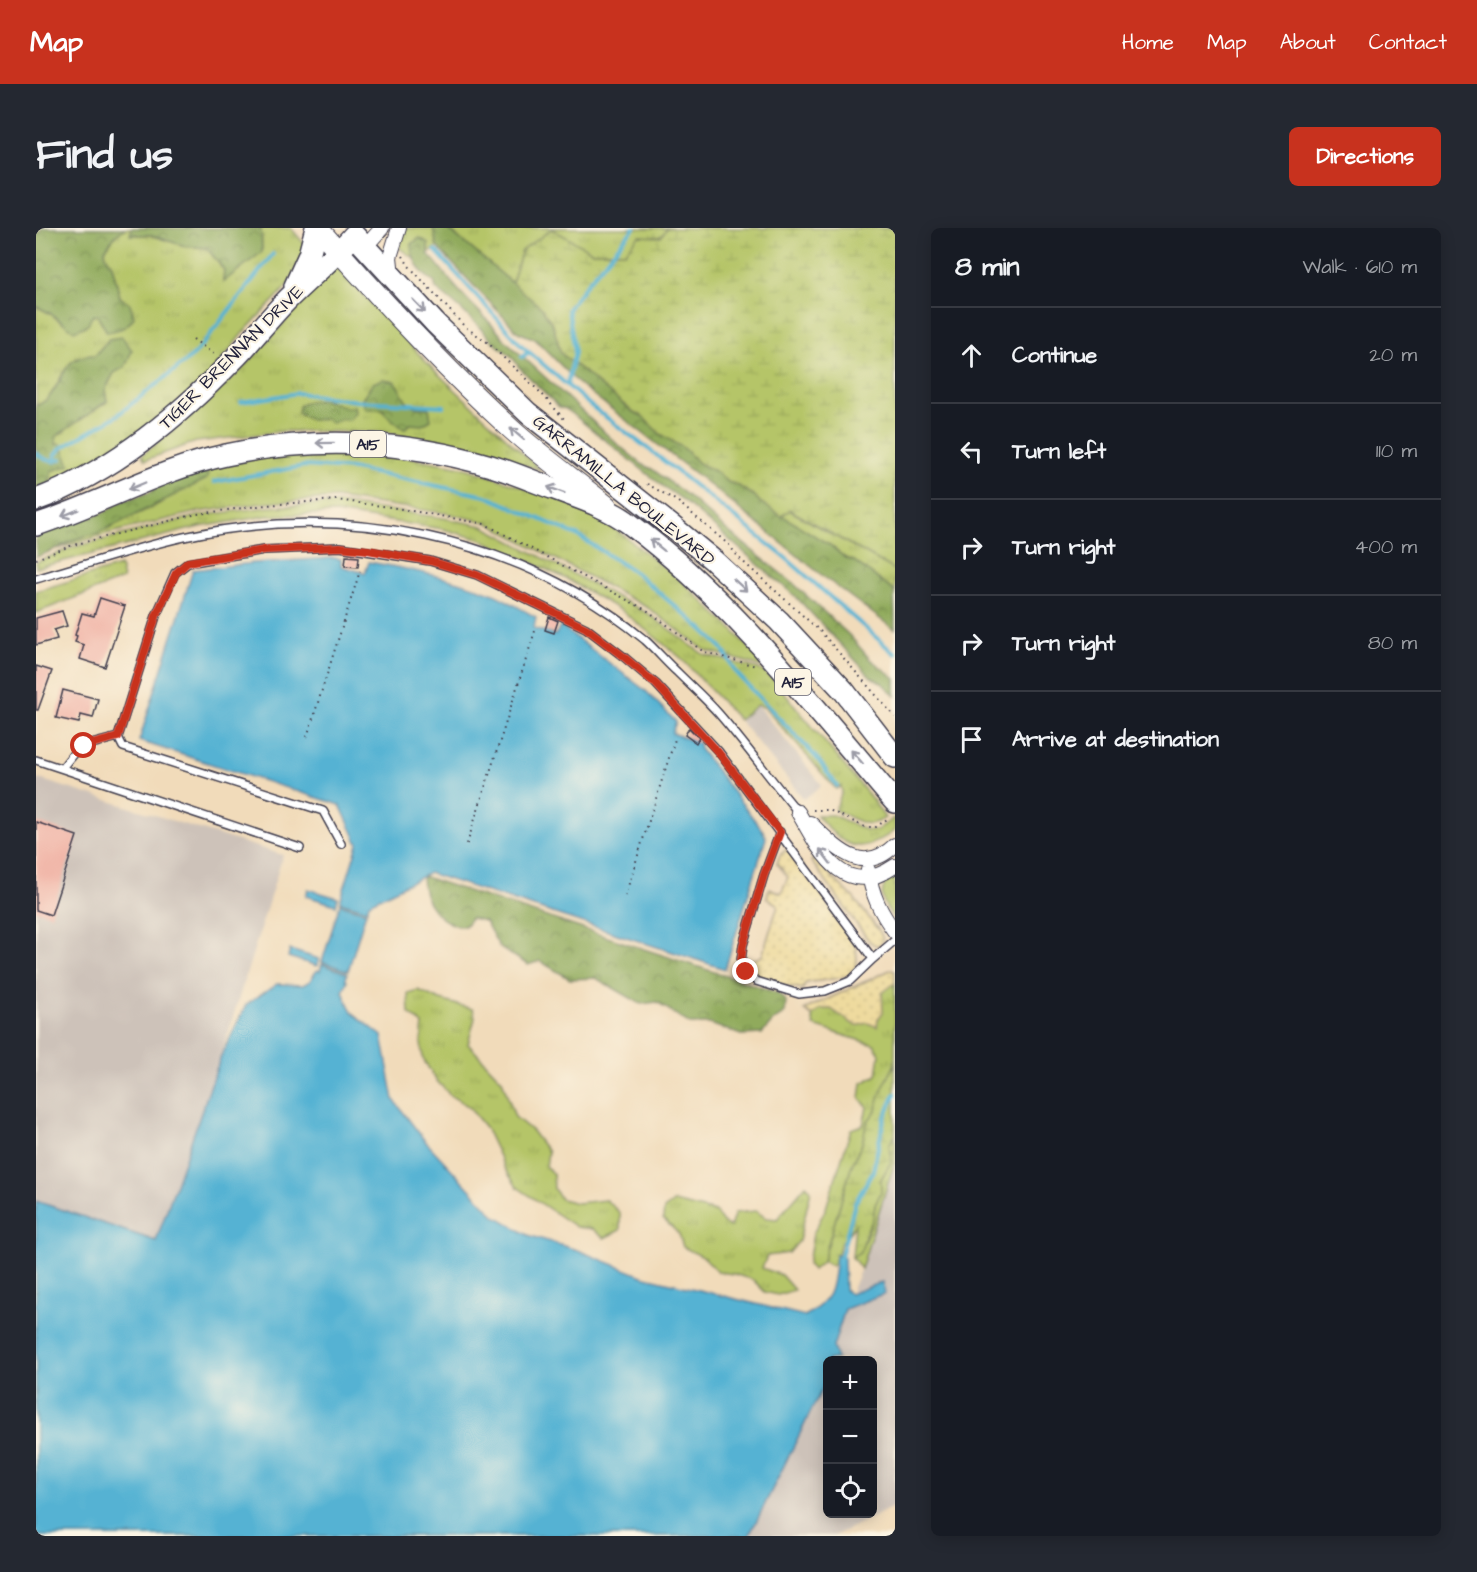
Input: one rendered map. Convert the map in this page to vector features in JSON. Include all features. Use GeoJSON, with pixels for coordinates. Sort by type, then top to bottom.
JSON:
{"type":"FeatureCollection","features":[{"type":"Feature","properties":{"kind":"main road"},"geometry":{"type":"LineString","coordinates":[[287,300],[309,255],[317,228]]}},
{"type":"Feature","properties":{"kind":"main road","name":"TIGER BRENNAN DRIVE"},"geometry":{"type":"LineString","coordinates":[[36,500],[103,467],[155,433],[228,365],[287,300],[342,256],[356,235]]}},
{"type":"Feature","properties":{"kind":"main road","name":"GARRAMILLA BOULEVARD"},"geometry":{"type":"LineString","coordinates":[[356,235],[393,279],[442,330],[528,413],[673,527],[764,607],[813,655],[895,757]]}},
{"type":"Feature","properties":{"kind":"main road","name":"A15"},"geometry":{"type":"LineString","coordinates":[[36,525],[195,463],[258,448],[322,442],[374,444],[440,454],[490,466],[590,504],[628,522],[685,568],[740,624],[892,810]]}},
{"type":"Feature","properties":{"kind":"street","name":"GARRAMILLA BOULEVARD"},"geometry":{"type":"LineString","coordinates":[[317,228],[403,323],[505,423],[628,522]]}},
{"type":"Feature","properties":{"kind":"street"},"geometry":{"type":"LineString","coordinates":[[356,235],[382,228]]}},
{"type":"Feature","properties":{"kind":"street"},"geometry":{"type":"LineString","coordinates":[[393,279],[389,261],[399,228]]}},
{"type":"Feature","properties":{"kind":"street"},"geometry":{"type":"LineString","coordinates":[[865,717],[895,739]]}},
{"type":"Feature","properties":{"kind":"street"},"geometry":{"type":"LineString","coordinates":[[798,812],[839,851],[853,857],[866,860],[880,856],[895,845]]}},
{"type":"Feature","properties":{"kind":"street"},"geometry":{"type":"LineString","coordinates":[[798,812],[821,851],[835,867],[851,876],[869,878],[895,866]]}},
{"type":"Feature","properties":{"kind":"street"},"geometry":{"type":"LineString","coordinates":[[866,860],[877,907],[895,932]]}},
{"type":"Feature","properties":{"kind":"lane"},"geometry":{"type":"LineString","coordinates":[[36,579],[184,537],[244,527],[306,522],[344,523],[382,527],[439,538],[522,566],[561,584],[607,612],[646,641],[718,713],[798,812]]}},
{"type":"Feature","properties":{"kind":"lane"},"geometry":{"type":"LineString","coordinates":[[341,844],[323,811],[123,747],[118,737],[156,616],[176,573],[188,562],[264,550],[340,547],[368,550],[430,561],[477,575],[586,628],[656,684],[718,752],[873,959]]}},
{"type":"Feature","properties":{"kind":"lane"},"geometry":{"type":"LineString","coordinates":[[62,768],[73,754],[84,746],[118,737]]}},
{"type":"Feature","properties":{"kind":"lane"},"geometry":{"type":"LineString","coordinates":[[36,760],[300,848]]}},
{"type":"Feature","properties":{"kind":"lane"},"geometry":{"type":"LineString","coordinates":[[780,832],[764,875],[743,945],[741,961],[746,972],[756,981],[799,994],[825,991],[850,981],[895,940]]}},
{"type":"Feature","properties":{"kind":"path"},"geometry":{"type":"LineString","coordinates":[[403,256],[409,266],[465,327],[494,348],[542,394],[571,427]]}},
{"type":"Feature","properties":{"kind":"path"},"geometry":{"type":"LineString","coordinates":[[193,339],[228,365]]}},
{"type":"Feature","properties":{"kind":"path"},"geometry":{"type":"LineString","coordinates":[[646,484],[677,501],[729,545],[738,558],[820,631],[895,717]]}},
{"type":"Feature","properties":{"kind":"path"},"geometry":{"type":"LineString","coordinates":[[307,738],[360,571]]}},
{"type":"Feature","properties":{"kind":"path"},"geometry":{"type":"LineString","coordinates":[[467,844],[536,628]]}},
{"type":"Feature","properties":{"kind":"path"},"geometry":{"type":"LineString","coordinates":[[625,896],[676,736]]}},
{"type":"Feature","properties":{"kind":"path"},"geometry":{"type":"LineString","coordinates":[[798,812],[829,810],[865,827],[876,827],[892,810]]}},
{"type":"Feature","properties":{"kind":"shaded area"},"geometry":{"type":"Polygon","coordinates":[[[757,705],[822,785],[804,799],[739,720],[757,705]]]}},
{"type":"Feature","properties":{"kind":"shaded area"},"geometry":{"type":"Polygon","coordinates":[[[36,778],[283,855],[221,1056],[156,1241],[36,1201],[36,778]]]}},
{"type":"Feature","properties":{"kind":"shaded area"},"geometry":{"type":"Polygon","coordinates":[[[895,1161],[895,1506],[877,1515],[877,1356],[836,1356],[833,1347],[845,1309],[885,1293],[882,1282],[850,1294],[862,1266],[895,1161]]]}},
{"type":"Feature","properties":{"kind":"shaded area"},"geometry":{"type":"Polygon","coordinates":[[[823,1387],[823,1518],[871,1518],[834,1536],[749,1536],[823,1387]]]}},
{"type":"Feature","properties":{"kind":"green space"},"geometry":{"type":"Polygon","coordinates":[[[42,228],[125,228],[115,236],[105,250],[112,265],[120,297],[130,304],[134,317],[129,324],[107,332],[97,315],[92,316],[88,325],[74,331],[36,306],[36,229],[40,233],[42,228]]]}},
{"type":"Feature","properties":{"kind":"green space"},"geometry":{"type":"Polygon","coordinates":[[[125,228],[132,228],[131,235],[150,235],[185,246],[207,248],[224,270],[223,280],[262,252],[261,228],[291,228],[307,247],[290,282],[242,334],[211,374],[160,419],[70,477],[36,489],[50,472],[57,436],[107,402],[105,391],[114,373],[109,339],[95,355],[84,356],[70,364],[48,398],[36,406],[36,306],[62,323],[97,315],[102,324],[120,297],[112,265],[105,250],[115,236],[125,228]]]}},
{"type":"Feature","properties":{"kind":"green space"},"geometry":{"type":"Polygon","coordinates":[[[132,228],[261,228],[262,252],[223,282],[224,270],[207,248],[185,246],[150,235],[130,235],[132,228]]]}},
{"type":"Feature","properties":{"kind":"green space"},"geometry":{"type":"Polygon","coordinates":[[[405,228],[433,228],[437,247],[428,253],[428,243],[411,244],[412,257],[399,248],[405,228]]]}},
{"type":"Feature","properties":{"kind":"green space"},"geometry":{"type":"Polygon","coordinates":[[[433,228],[447,228],[542,308],[553,325],[561,353],[632,411],[642,416],[659,433],[685,449],[697,462],[755,496],[760,502],[830,545],[845,558],[854,561],[894,591],[895,630],[579,384],[535,339],[518,332],[437,247],[433,228]]]}},
{"type":"Feature","properties":{"kind":"green space"},"geometry":{"type":"Polygon","coordinates":[[[447,228],[667,228],[661,237],[639,237],[625,252],[522,251],[512,283],[447,228]]]}},
{"type":"Feature","properties":{"kind":"green space"},"geometry":{"type":"Polygon","coordinates":[[[667,228],[895,228],[895,570],[790,510],[781,516],[755,496],[697,462],[685,449],[659,433],[642,416],[632,411],[561,353],[553,325],[542,308],[512,283],[522,251],[552,229],[592,252],[625,252],[639,236],[661,237],[667,228]]]}},
{"type":"Feature","properties":{"kind":"green space"},"geometry":{"type":"Polygon","coordinates":[[[420,238],[428,243],[428,254],[504,339],[616,443],[687,495],[794,584],[849,635],[870,659],[895,678],[895,696],[881,682],[871,677],[796,597],[683,500],[566,409],[559,407],[510,355],[436,289],[434,281],[421,271],[413,255],[411,244],[420,238]]]}},
{"type":"Feature","properties":{"kind":"green space"},"geometry":{"type":"Polygon","coordinates":[[[336,265],[433,369],[541,470],[476,450],[383,432],[285,431],[196,442],[145,460],[142,455],[244,367],[336,265]]]}},
{"type":"Feature","properties":{"kind":"green space"},"geometry":{"type":"Polygon","coordinates":[[[122,337],[132,350],[125,367],[114,373],[109,382],[105,391],[107,401],[57,436],[55,444],[61,444],[70,465],[51,471],[51,481],[36,489],[36,406],[48,398],[66,369],[76,359],[95,355],[109,339],[122,337]]]}},
{"type":"Feature","properties":{"kind":"green space"},"geometry":{"type":"Polygon","coordinates":[[[383,379],[394,381],[409,404],[429,408],[431,420],[422,425],[410,424],[404,429],[385,414],[383,409],[365,409],[362,399],[373,383],[383,379]]]}},
{"type":"Feature","properties":{"kind":"green space"},"geometry":{"type":"Polygon","coordinates":[[[324,400],[348,408],[354,406],[355,413],[349,420],[341,419],[332,423],[326,419],[311,420],[298,413],[299,406],[306,402],[324,400]]]}},
{"type":"Feature","properties":{"kind":"green space"},"geometry":{"type":"Polygon","coordinates":[[[372,451],[462,467],[555,497],[599,519],[678,578],[732,629],[767,668],[705,650],[648,608],[486,522],[445,513],[336,498],[266,503],[197,512],[106,534],[58,549],[81,537],[96,534],[165,501],[171,480],[260,456],[372,451]]]}},
{"type":"Feature","properties":{"kind":"green space"},"geometry":{"type":"Polygon","coordinates":[[[208,473],[207,479],[96,534],[80,538],[36,557],[36,536],[107,511],[120,502],[148,493],[171,480],[208,473]]]}},
{"type":"Feature","properties":{"kind":"green space"},"geometry":{"type":"Polygon","coordinates":[[[337,503],[444,518],[483,526],[647,613],[703,654],[759,669],[772,678],[873,800],[885,818],[878,822],[866,823],[835,810],[842,792],[841,786],[836,789],[764,707],[757,705],[739,720],[680,657],[622,611],[567,579],[482,540],[443,529],[335,513],[267,516],[199,527],[36,568],[36,562],[74,547],[197,516],[267,507],[337,503]]]}},
{"type":"Feature","properties":{"kind":"green space"},"geometry":{"type":"Polygon","coordinates":[[[789,510],[895,570],[895,592],[830,545],[781,516],[789,510]]]}},
{"type":"Feature","properties":{"kind":"green space"},"geometry":{"type":"Polygon","coordinates":[[[120,566],[123,579],[36,613],[36,591],[120,566]]]}},
{"type":"Feature","properties":{"kind":"green space"},"geometry":{"type":"Polygon","coordinates":[[[817,815],[833,815],[866,830],[877,830],[895,817],[895,830],[871,844],[852,845],[835,835],[817,815]]]}},
{"type":"Feature","properties":{"kind":"green space"},"geometry":{"type":"Polygon","coordinates":[[[895,873],[895,920],[882,896],[885,885],[895,873]]]}},
{"type":"Feature","properties":{"kind":"green space"},"geometry":{"type":"Polygon","coordinates":[[[422,876],[778,993],[786,1001],[785,1013],[773,1021],[762,1034],[741,1035],[710,1024],[690,1024],[657,1002],[641,1004],[596,978],[570,979],[540,961],[528,965],[500,948],[485,921],[471,918],[465,926],[456,925],[440,917],[425,894],[422,876]]]}},
{"type":"Feature","properties":{"kind":"green space"},"geometry":{"type":"Polygon","coordinates":[[[895,983],[895,1064],[881,1093],[876,1111],[867,1122],[862,1144],[852,1165],[823,1261],[813,1270],[808,1264],[813,1234],[826,1208],[851,1129],[863,1125],[867,1107],[860,1098],[862,1083],[877,1075],[880,1054],[874,1045],[814,1026],[812,1016],[821,1009],[831,1009],[856,1026],[871,1021],[879,1017],[881,1013],[882,992],[895,983]]]}},
{"type":"Feature","properties":{"kind":"green space"},"geometry":{"type":"Polygon","coordinates":[[[418,990],[440,1000],[473,1009],[475,1018],[468,1044],[502,1080],[515,1117],[532,1131],[548,1152],[546,1167],[553,1174],[554,1189],[561,1199],[577,1203],[606,1200],[620,1213],[620,1230],[604,1238],[592,1229],[576,1227],[517,1187],[505,1169],[485,1127],[468,1106],[451,1096],[436,1080],[423,1059],[421,1042],[423,1024],[409,1013],[408,993],[418,990]]]}},
{"type":"Feature","properties":{"kind":"green space"},"geometry":{"type":"Polygon","coordinates":[[[895,1064],[895,1135],[889,1145],[891,1162],[881,1179],[881,1192],[861,1251],[852,1257],[855,1225],[840,1245],[832,1266],[823,1261],[852,1165],[862,1144],[867,1122],[876,1111],[880,1094],[895,1064]]]}},
{"type":"Feature","properties":{"kind":"green space"},"geometry":{"type":"Polygon","coordinates":[[[895,1136],[895,1161],[861,1269],[852,1257],[861,1250],[873,1219],[875,1205],[881,1192],[881,1179],[891,1162],[889,1145],[895,1136]]]}},
{"type":"Feature","properties":{"kind":"green space"},"geometry":{"type":"Polygon","coordinates":[[[806,1185],[811,1190],[799,1241],[789,1253],[767,1256],[762,1268],[781,1275],[794,1290],[778,1295],[765,1292],[753,1280],[718,1272],[705,1258],[683,1247],[679,1234],[663,1219],[664,1209],[674,1202],[715,1212],[723,1223],[730,1227],[735,1213],[756,1211],[766,1218],[777,1219],[806,1185]]]}},
{"type":"Feature","properties":{"kind":"sand"},"geometry":{"type":"Polygon","coordinates":[[[786,850],[793,852],[856,946],[857,962],[851,976],[806,983],[803,989],[749,973],[748,967],[751,960],[762,956],[778,905],[767,898],[769,888],[781,893],[788,877],[777,863],[780,855],[786,850]]]}},
{"type":"Feature","properties":{"kind":"sand"},"geometry":{"type":"Polygon","coordinates":[[[816,857],[853,897],[880,932],[883,939],[880,945],[869,941],[811,861],[816,857]]]}},
{"type":"Feature","properties":{"kind":"sand"},"geometry":{"type":"Polygon","coordinates":[[[890,970],[895,971],[895,983],[882,993],[883,1012],[878,1019],[877,1027],[868,1023],[856,1026],[831,1009],[821,1009],[812,1016],[804,1010],[890,970]]]}},
{"type":"Feature","properties":{"kind":"water"},"geometry":{"type":"Polygon","coordinates":[[[341,559],[341,566],[365,573],[369,562],[461,583],[497,595],[536,617],[534,628],[555,635],[561,626],[646,691],[676,722],[672,733],[699,743],[700,749],[766,838],[725,969],[429,873],[369,903],[367,910],[340,902],[358,844],[340,805],[139,741],[193,570],[341,559]]]}},
{"type":"Feature","properties":{"kind":"water"},"geometry":{"type":"Polygon","coordinates":[[[308,889],[338,898],[336,905],[306,896],[308,889]]]}},
{"type":"Feature","properties":{"kind":"water"},"geometry":{"type":"Polygon","coordinates":[[[340,904],[366,912],[348,971],[322,962],[340,904]]]}},
{"type":"Feature","properties":{"kind":"water"},"geometry":{"type":"Polygon","coordinates":[[[290,950],[319,959],[317,966],[288,957],[290,950]]]}},
{"type":"Feature","properties":{"kind":"water"},"geometry":{"type":"Polygon","coordinates":[[[322,964],[347,973],[347,982],[343,992],[352,1012],[382,1036],[394,1100],[425,1141],[494,1215],[528,1235],[577,1250],[642,1276],[805,1316],[815,1310],[827,1297],[834,1276],[836,1255],[844,1257],[845,1290],[850,1294],[882,1282],[885,1293],[845,1309],[833,1347],[836,1356],[823,1356],[823,1387],[749,1536],[36,1536],[36,1201],[156,1241],[221,1056],[246,1005],[277,984],[303,985],[310,981],[317,970],[320,971],[322,964]]]}},
{"type":"Feature","properties":{"kind":"building"},"geometry":{"type":"Polygon","coordinates":[[[346,556],[359,557],[358,567],[345,566],[346,556]]]}},
{"type":"Feature","properties":{"kind":"building"},"geometry":{"type":"Polygon","coordinates":[[[100,598],[125,606],[105,667],[80,659],[84,645],[75,642],[82,613],[94,616],[100,598]]]}},
{"type":"Feature","properties":{"kind":"building"},"geometry":{"type":"Polygon","coordinates":[[[62,611],[67,626],[54,630],[57,639],[36,645],[36,618],[62,611]]]}},
{"type":"Feature","properties":{"kind":"building"},"geometry":{"type":"Polygon","coordinates":[[[549,617],[558,621],[554,633],[545,630],[549,617]]]}},
{"type":"Feature","properties":{"kind":"building"},"geometry":{"type":"Polygon","coordinates":[[[36,666],[52,671],[38,710],[36,710],[36,666]]]}},
{"type":"Feature","properties":{"kind":"building"},"geometry":{"type":"Polygon","coordinates":[[[63,690],[98,699],[93,718],[81,715],[79,723],[56,718],[63,690]]]}},
{"type":"Feature","properties":{"kind":"building"},"geometry":{"type":"Polygon","coordinates":[[[689,728],[699,738],[696,743],[685,735],[689,728]]]}},
{"type":"Feature","properties":{"kind":"building"},"geometry":{"type":"Polygon","coordinates":[[[36,822],[77,836],[51,915],[36,910],[36,822]]]}},
{"type":"Feature","properties":{"kind":"waterway"},"geometry":{"type":"LineString","coordinates":[[567,385],[575,352],[568,309],[634,228]]}},
{"type":"Feature","properties":{"kind":"waterway"},"geometry":{"type":"LineString","coordinates":[[435,250],[521,345],[591,406],[787,559],[895,654]]}},
{"type":"Feature","properties":{"kind":"waterway"},"geometry":{"type":"LineString","coordinates":[[55,462],[55,455],[63,447],[115,417],[194,355],[273,254]]}},
{"type":"Feature","properties":{"kind":"waterway"},"geometry":{"type":"LineString","coordinates":[[522,357],[529,352]]}},
{"type":"Feature","properties":{"kind":"waterway"},"geometry":{"type":"LineString","coordinates":[[241,402],[298,393],[358,401],[444,406]]}},
{"type":"Feature","properties":{"kind":"waterway"},"geometry":{"type":"LineString","coordinates":[[36,453],[48,460],[61,459]]}},
{"type":"Feature","properties":{"kind":"waterway"},"geometry":{"type":"LineString","coordinates":[[214,482],[305,466],[354,469],[486,496],[577,535],[636,573],[722,648],[737,674],[816,757],[837,786]]}},
{"type":"Feature","properties":{"kind":"waterway"},"geometry":{"type":"LineString","coordinates":[[841,1256],[855,1203],[873,1171],[884,1119],[895,1094]]}},
{"type":"Feature","properties":{"kind":"route"},"geometry":{"type":"LineString","coordinates":[[84,746],[118,737],[156,616],[176,573],[188,562],[264,550],[340,547],[430,561],[477,575],[586,628],[656,684],[718,752],[780,832],[764,875],[743,945],[741,961],[746,972]]}}]}
